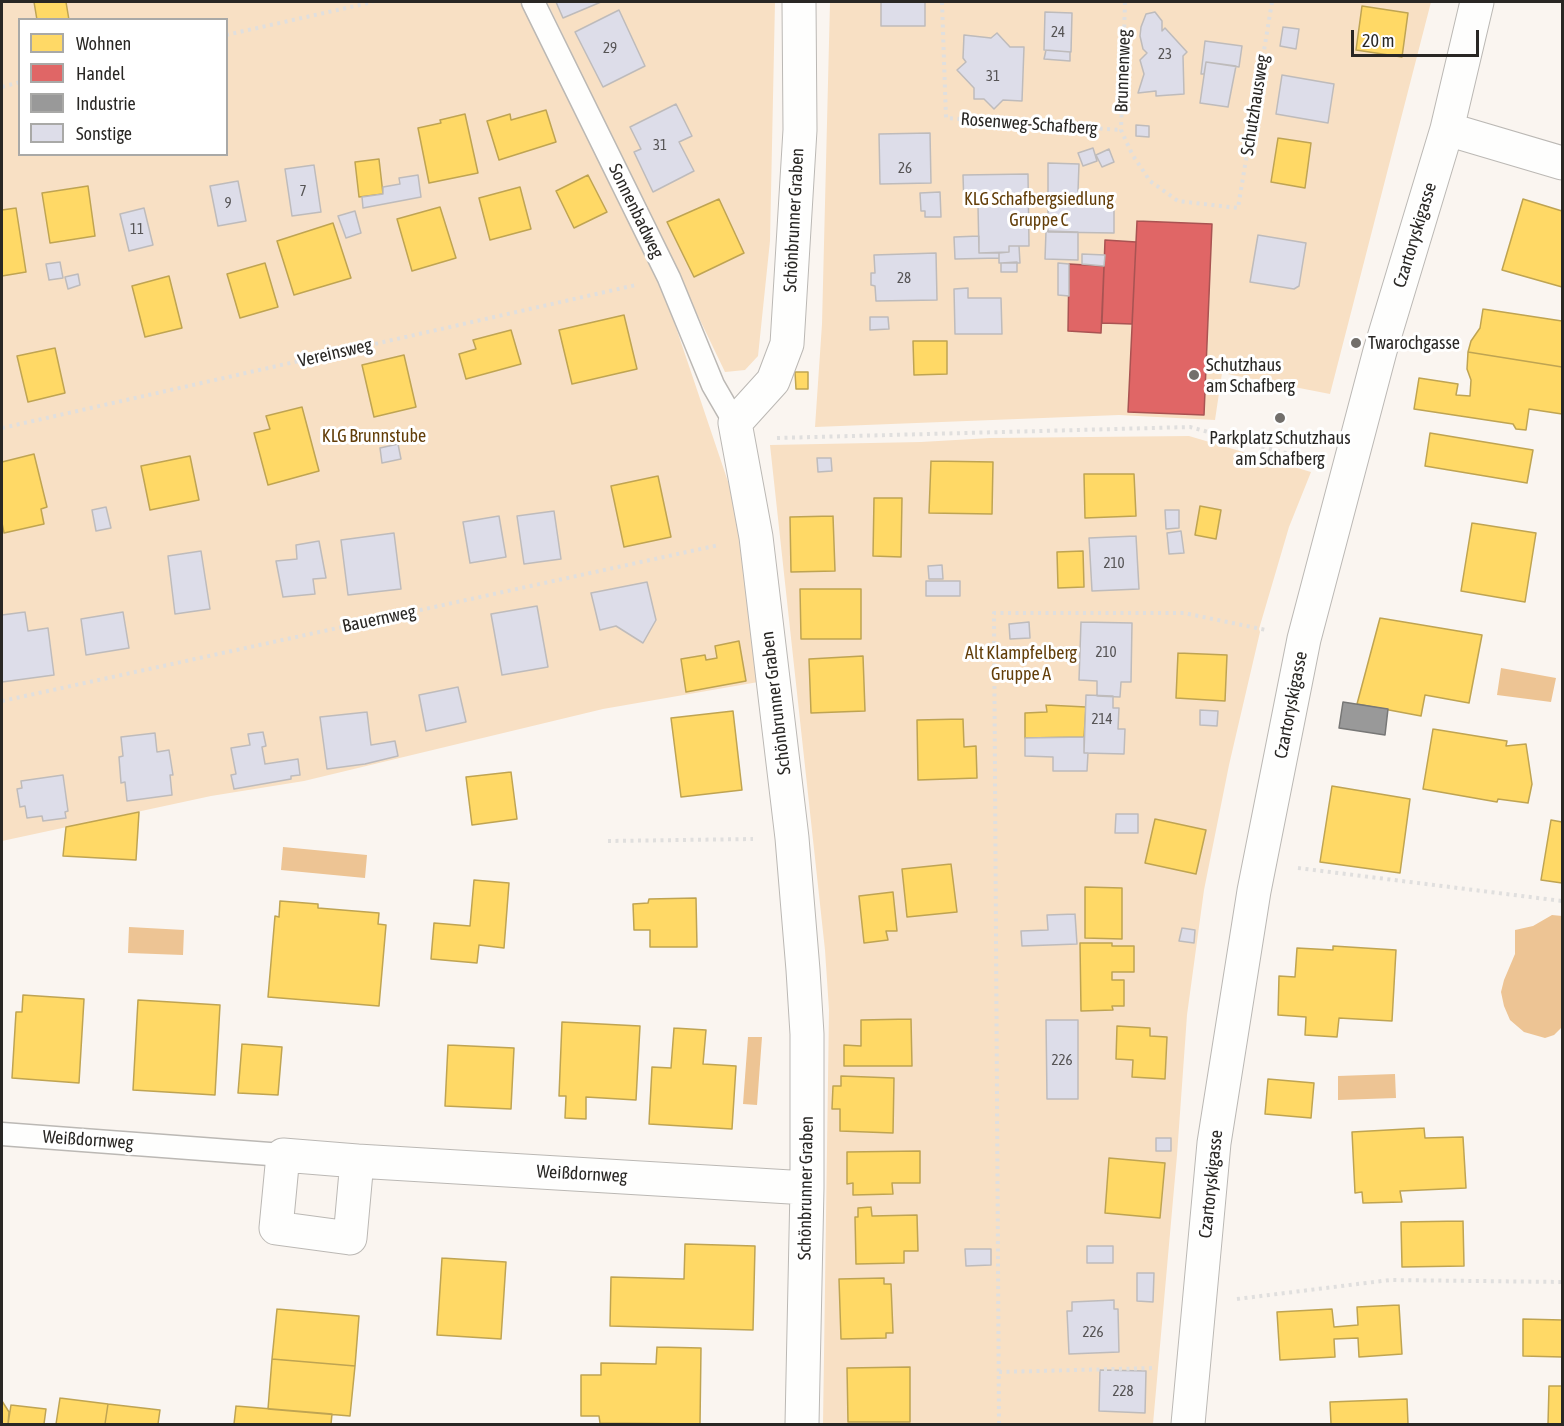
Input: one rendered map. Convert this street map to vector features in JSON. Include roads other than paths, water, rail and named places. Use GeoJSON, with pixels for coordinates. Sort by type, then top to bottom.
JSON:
{"type":"FeatureCollection","features":[{"type":"Feature","properties":{"kind":"street","name":"Schönbrunner Graben"},"geometry":{"type":"LineString","coordinates":[[799,2],[800,130],[787,344],[773,381],[735,423],[756,537],[792,838],[807,1034],[807,1188],[802,1425]]}},
{"type":"Feature","properties":{"kind":"street","name":"Czartoryskigasse"},"geometry":{"type":"LineString","coordinates":[[1188,1425],[1214,1143],[1254,891],[1304,639],[1380,351],[1447,129],[1477,2]]}},
{"type":"Feature","properties":{"kind":"street"},"geometry":{"type":"LineString","coordinates":[[1447,129],[1563,163]]}},
{"type":"Feature","properties":{"kind":"street"},"geometry":{"type":"LineString","coordinates":[[283,1155],[276,1228],[350,1238],[357,1161]]}},
{"type":"Feature","properties":{"kind":"street","name":"Weißdornweg"},"geometry":{"type":"LineString","coordinates":[[283,1155],[807,1188]]}},
{"type":"Feature","properties":{"kind":"lane","name":"Sonnenbadweg"},"geometry":{"type":"LineString","coordinates":[[533,2],[669,278],[713,385],[735,423]]}},
{"type":"Feature","properties":{"kind":"lane","name":"Weißdornweg"},"geometry":{"type":"LineString","coordinates":[[2,1134],[283,1155]]}},
{"type":"Feature","properties":{"kind":"place","name":"Twarochgasse"},"geometry":{"type":"Point","coordinates":[1356,343]}},
{"type":"Feature","properties":{"kind":"place","name":"Schutzhaus am Schafberg"},"geometry":{"type":"Point","coordinates":[1194,375]}},
{"type":"Feature","properties":{"kind":"place","name":"Parkplatz Schutzhaus am Schafberg"},"geometry":{"type":"Point","coordinates":[1280,418]}},
{"type":"Feature","properties":{"kind":"park label","name":"KLG Schafbergsiedlung Gruppe C"},"geometry":{"type":"Point","coordinates":[1039,209]}},
{"type":"Feature","properties":{"kind":"park label","name":"KLG Brunnstube"},"geometry":{"type":"Point","coordinates":[374,436]}},
{"type":"Feature","properties":{"kind":"park label","name":"Alt Klampfelberg Gruppe A"},"geometry":{"type":"Point","coordinates":[1021,663]}}]}
